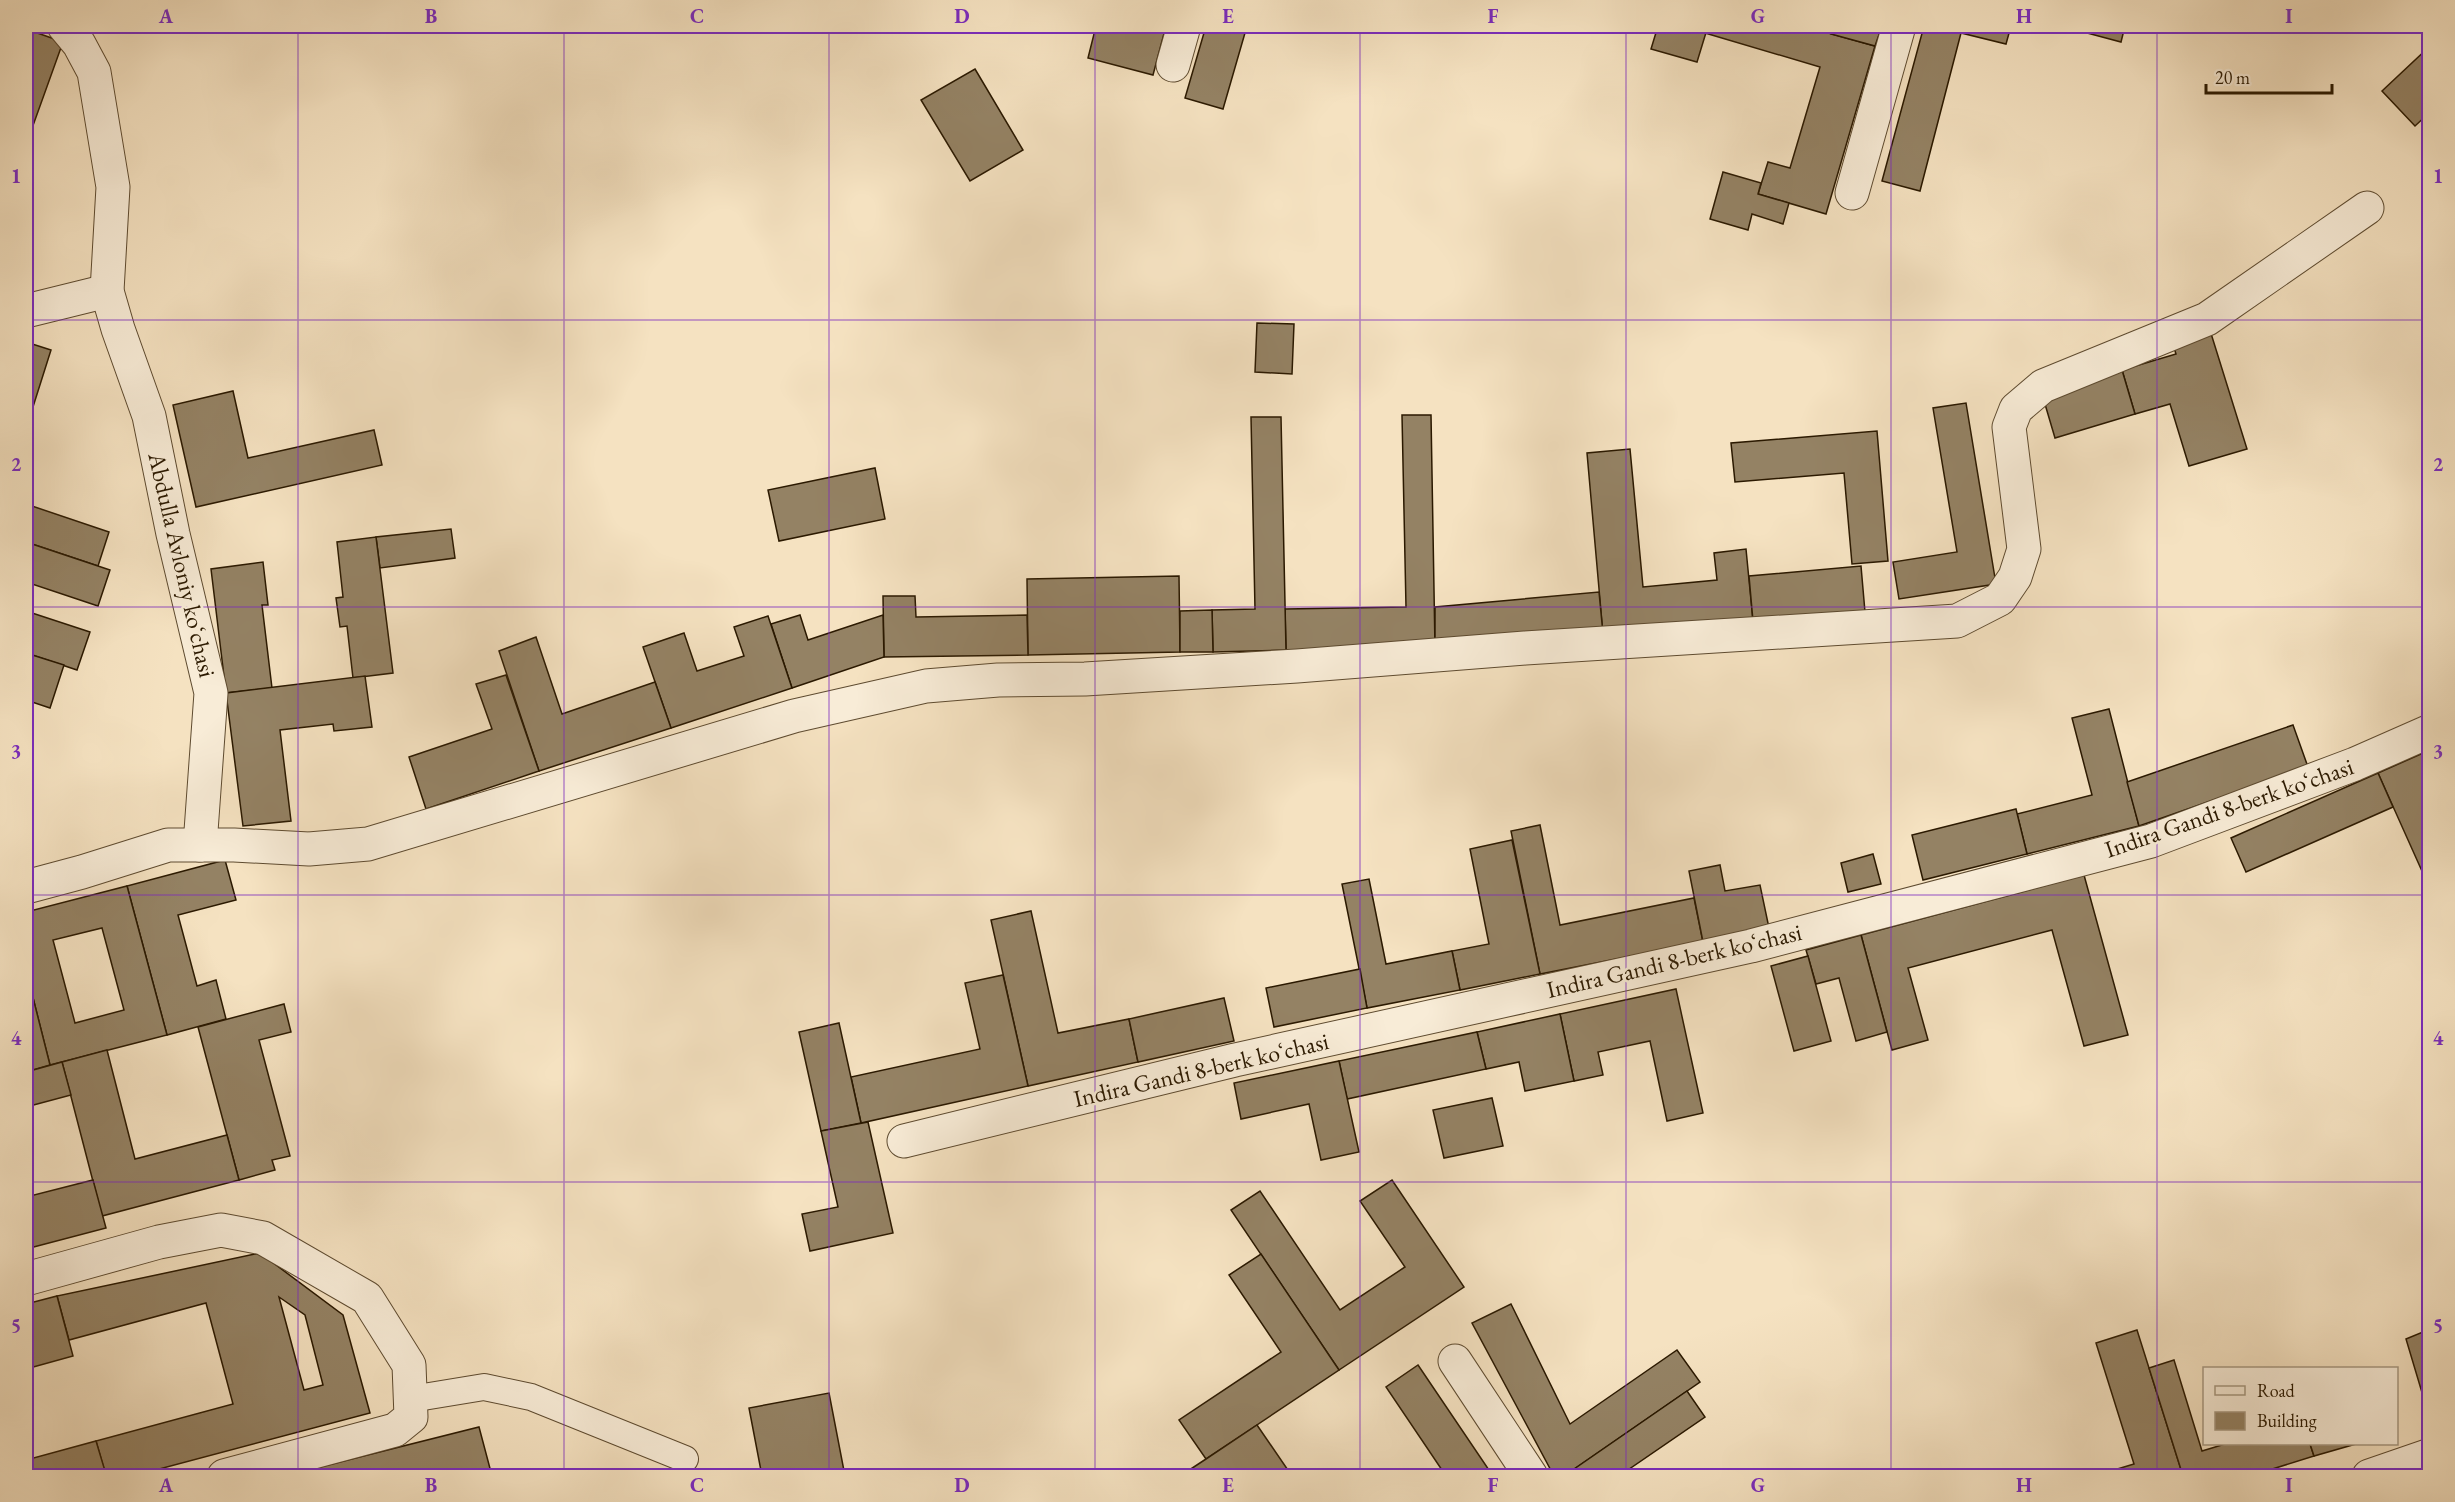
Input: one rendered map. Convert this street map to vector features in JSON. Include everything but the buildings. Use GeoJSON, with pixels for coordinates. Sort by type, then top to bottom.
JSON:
{"type":"FeatureCollection","features":[{"type":"Feature","properties":{"kind":"street","name":"Abdulla Avloniy koʻchasi"},"geometry":{"type":"LineString","coordinates":[[64,26],[79,44],[94,72],[113,187],[107,291],[149,416],[173,534],[211,693],[200,845]]}},
{"type":"Feature","properties":{"kind":"street"},"geometry":{"type":"LineString","coordinates":[[1173,65],[1184,26]]}},
{"type":"Feature","properties":{"kind":"street"},"geometry":{"type":"LineString","coordinates":[[1852,193],[1899,26]]}},
{"type":"Feature","properties":{"kind":"street"},"geometry":{"type":"LineString","coordinates":[[26,887],[168,845],[309,849],[368,844],[794,716],[926,686],[998,680],[1085,679],[1273,668],[1525,648],[1958,621],[2000,599],[2015,577],[2024,549],[2009,427],[2016,409],[2043,386],[2207,319],[2367,208]]}},
{"type":"Feature","properties":{"kind":"street"},"geometry":{"type":"LineString","coordinates":[[26,311],[107,291]]}},
{"type":"Feature","properties":{"kind":"street","name":"Indira Gandi 8-berk koʻchasi"},"geometry":{"type":"LineString","coordinates":[[904,1141],[1235,1060],[1751,946],[2151,841],[2355,764],[2430,731]]}},
{"type":"Feature","properties":{"kind":"street"},"geometry":{"type":"LineString","coordinates":[[26,1279],[159,1242],[222,1230],[263,1238],[367,1298],[409,1365],[411,1417],[395,1430],[224,1476]]}},
{"type":"Feature","properties":{"kind":"street"},"geometry":{"type":"LineString","coordinates":[[1455,1360],[1531,1476]]}},
{"type":"Feature","properties":{"kind":"street"},"geometry":{"type":"LineString","coordinates":[[2368,1476],[2430,1455]]}},
{"type":"Feature","properties":{"kind":"lane"},"geometry":{"type":"LineString","coordinates":[[411,1399],[484,1387],[531,1397],[686,1459]]}}]}
